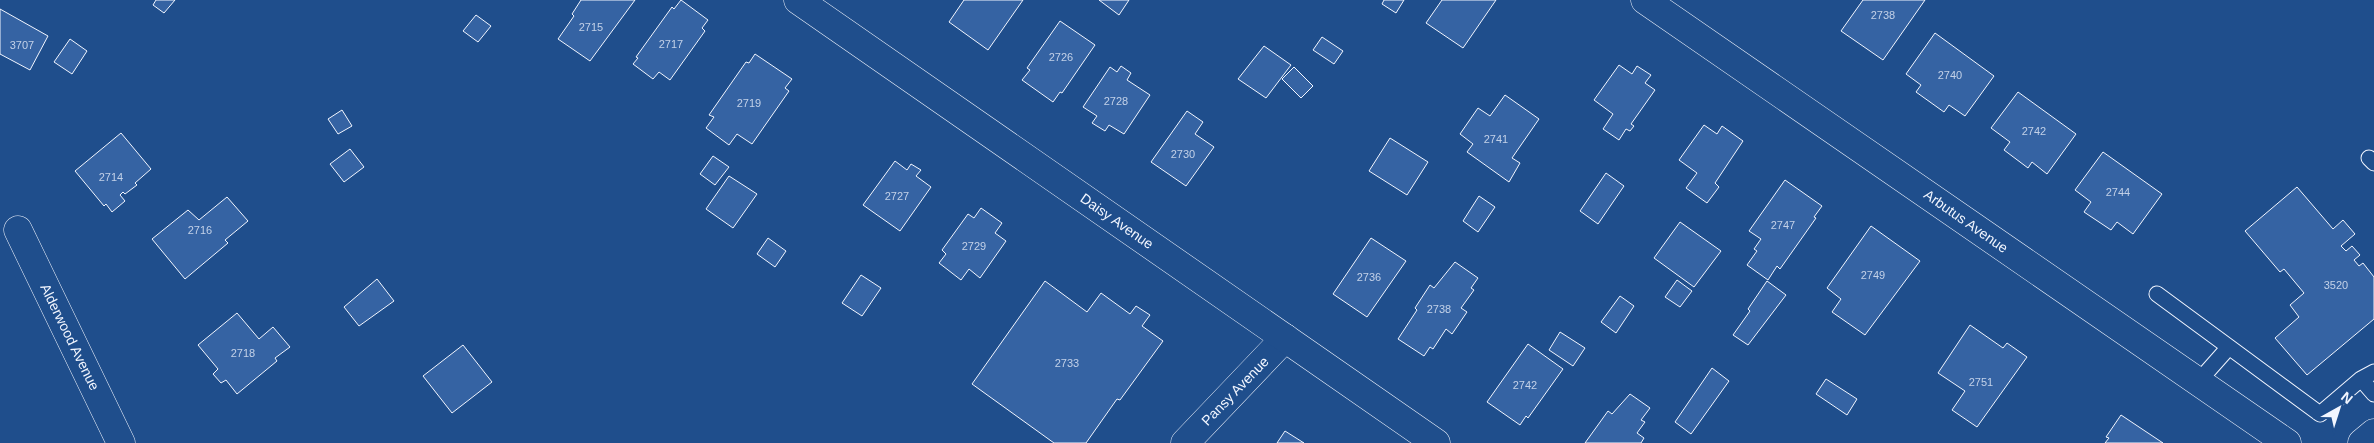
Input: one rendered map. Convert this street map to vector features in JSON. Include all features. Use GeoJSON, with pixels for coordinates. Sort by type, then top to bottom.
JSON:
{"type":"FeatureCollection","features":[{"type":"Feature","properties":{"kind":"street","name":"Daisy Avenue"},"geometry":{"type":"LineString","coordinates":[[798,0],[1436,443]]}},
{"type":"Feature","properties":{"kind":"street","name":"Arbutus Avenue"},"geometry":{"type":"LineString","coordinates":[[1644,0],[2287,443]]}},
{"type":"Feature","properties":{"kind":"street","name":"Alderwood Avenue"},"geometry":{"type":"LineString","coordinates":[[18,230],[121,443]]}},
{"type":"Feature","properties":{"kind":"street","name":"Pansy Avenue"},"geometry":{"type":"LineString","coordinates":[[1185,443],[1285,338]]}},
{"type":"Feature","properties":{"kind":"street"},"geometry":{"type":"LineString","coordinates":[[2362,443],[2374,433]]}},
{"type":"Feature","properties":{"kind":"lane"},"geometry":{"type":"LineString","coordinates":[[2157,294],[2320,414],[2368,376],[2374,394]]}},
{"type":"Feature","properties":{"kind":"lane"},"geometry":{"type":"LineString","coordinates":[[2198,382],[2229,347]]}},
{"type":"Feature","properties":{"kind":"building"},"geometry":{"type":"Polygon","coordinates":[[[156,0],[175,0],[164,13],[153,5],[156,0]]]}},
{"type":"Feature","properties":{"kind":"building"},"geometry":{"type":"Polygon","coordinates":[[[581,0],[635,0],[590,61],[558,39],[574,16],[572,14],[581,0]]]}},
{"type":"Feature","properties":{"kind":"building"},"geometry":{"type":"Polygon","coordinates":[[[681,0],[708,20],[702,28],[705,31],[670,80],[659,72],[653,79],[633,64],[672,7],[674,9],[681,0]]]}},
{"type":"Feature","properties":{"kind":"building"},"geometry":{"type":"Polygon","coordinates":[[[964,0],[1023,0],[988,50],[949,22],[964,0]]]}},
{"type":"Feature","properties":{"kind":"building"},"geometry":{"type":"Polygon","coordinates":[[[1099,0],[1129,0],[1119,15],[1099,0]]]}},
{"type":"Feature","properties":{"kind":"building"},"geometry":{"type":"Polygon","coordinates":[[[1384,0],[1404,0],[1396,13],[1382,4],[1384,0]]]}},
{"type":"Feature","properties":{"kind":"building"},"geometry":{"type":"Polygon","coordinates":[[[1442,0],[1496,0],[1463,48],[1426,23],[1442,0]]]}},
{"type":"Feature","properties":{"kind":"building"},"geometry":{"type":"Polygon","coordinates":[[[1863,0],[1925,0],[1883,60],[1841,31],[1863,0]]]}},
{"type":"Feature","properties":{"kind":"building"},"geometry":{"type":"Polygon","coordinates":[[[0,9],[48,36],[30,70],[0,54],[0,9]]]}},
{"type":"Feature","properties":{"kind":"building"},"geometry":{"type":"Polygon","coordinates":[[[476,15],[491,26],[478,42],[463,31],[476,15]]]}},
{"type":"Feature","properties":{"kind":"building"},"geometry":{"type":"Polygon","coordinates":[[[1060,21],[1095,45],[1062,93],[1060,92],[1053,102],[1022,80],[1030,70],[1027,68],[1060,21]]]}},
{"type":"Feature","properties":{"kind":"building"},"geometry":{"type":"Polygon","coordinates":[[[1935,33],[1994,76],[1965,116],[1949,105],[1944,112],[1916,92],[1921,85],[1906,74],[1935,33]]]}},
{"type":"Feature","properties":{"kind":"building"},"geometry":{"type":"Polygon","coordinates":[[[1322,37],[1343,51],[1334,64],[1313,50],[1322,37]]]}},
{"type":"Feature","properties":{"kind":"building"},"geometry":{"type":"Polygon","coordinates":[[[70,39],[87,51],[72,74],[54,62],[70,39]]]}},
{"type":"Feature","properties":{"kind":"building"},"geometry":{"type":"Polygon","coordinates":[[[1264,46],[1291,65],[1266,98],[1238,79],[1264,46]]]}},
{"type":"Feature","properties":{"kind":"building"},"geometry":{"type":"Polygon","coordinates":[[[755,54],[792,79],[785,88],[789,91],[752,144],[737,134],[729,145],[706,128],[714,117],[709,115],[746,62],[749,63],[755,54]]]}},
{"type":"Feature","properties":{"kind":"building"},"geometry":{"type":"Polygon","coordinates":[[[1619,65],[1632,74],[1637,66],[1651,75],[1645,83],[1655,90],[1631,124],[1634,126],[1630,131],[1626,129],[1619,140],[1603,129],[1613,114],[1594,100],[1619,65]]]}},
{"type":"Feature","properties":{"kind":"building"},"geometry":{"type":"Polygon","coordinates":[[[1121,66],[1131,73],[1127,80],[1150,95],[1124,134],[1109,125],[1105,131],[1092,123],[1097,116],[1083,107],[1110,67],[1117,72],[1121,66]]]}},
{"type":"Feature","properties":{"kind":"building"},"geometry":{"type":"Polygon","coordinates":[[[1294,67],[1313,86],[1301,98],[1282,79],[1294,67]]]}},
{"type":"Feature","properties":{"kind":"building"},"geometry":{"type":"Polygon","coordinates":[[[2018,92],[2076,134],[2047,174],[2032,162],[2028,168],[2004,150],[2010,142],[1991,128],[2018,92]]]}},
{"type":"Feature","properties":{"kind":"building"},"geometry":{"type":"Polygon","coordinates":[[[1505,95],[1539,119],[1512,158],[1520,163],[1509,182],[1467,152],[1473,144],[1460,134],[1478,108],[1490,116],[1505,95]]]}},
{"type":"Feature","properties":{"kind":"building"},"geometry":{"type":"Polygon","coordinates":[[[342,110],[352,126],[338,134],[328,119],[342,110]]]}},
{"type":"Feature","properties":{"kind":"building"},"geometry":{"type":"Polygon","coordinates":[[[1187,111],[1203,122],[1195,134],[1214,147],[1186,186],[1151,162],[1187,111]]]}},
{"type":"Feature","properties":{"kind":"building"},"geometry":{"type":"Polygon","coordinates":[[[1704,125],[1717,134],[1722,126],[1743,141],[1715,183],[1719,187],[1707,203],[1686,188],[1697,173],[1679,160],[1704,125]]]}},
{"type":"Feature","properties":{"kind":"building"},"geometry":{"type":"Polygon","coordinates":[[[121,133],[151,169],[135,183],[137,185],[125,194],[123,192],[120,195],[125,201],[112,212],[106,204],[104,206],[75,171],[121,133]]]}},
{"type":"Feature","properties":{"kind":"building"},"geometry":{"type":"Polygon","coordinates":[[[1390,138],[1428,162],[1407,195],[1369,171],[1390,138]]]}},
{"type":"Feature","properties":{"kind":"building"},"geometry":{"type":"Polygon","coordinates":[[[350,149],[364,167],[344,182],[330,164],[350,149]]]}},
{"type":"Feature","properties":{"kind":"building"},"geometry":{"type":"Polygon","coordinates":[[[2103,152],[2162,194],[2133,234],[2117,222],[2111,230],[2084,212],[2091,202],[2075,190],[2103,152]]]}},
{"type":"Feature","properties":{"kind":"building"},"geometry":{"type":"Polygon","coordinates":[[[713,156],[729,167],[715,185],[700,174],[713,156]]]}},
{"type":"Feature","properties":{"kind":"building"},"geometry":{"type":"Polygon","coordinates":[[[895,161],[907,170],[911,164],[921,170],[916,176],[931,187],[900,231],[863,205],[895,161]]]}},
{"type":"Feature","properties":{"kind":"building"},"geometry":{"type":"Polygon","coordinates":[[[1606,173],[1624,186],[1598,224],[1580,211],[1606,173]]]}},
{"type":"Feature","properties":{"kind":"building"},"geometry":{"type":"Polygon","coordinates":[[[729,176],[757,194],[733,228],[706,209],[729,176]]]}},
{"type":"Feature","properties":{"kind":"building"},"geometry":{"type":"Polygon","coordinates":[[[1785,180],[1822,206],[1814,217],[1816,218],[1780,269],[1777,266],[1768,280],[1747,265],[1757,251],[1754,249],[1761,239],[1749,231],[1785,180]]]}},
{"type":"Feature","properties":{"kind":"building"},"geometry":{"type":"Polygon","coordinates":[[[2297,187],[2333,229],[2343,220],[2355,234],[2341,246],[2346,251],[2352,246],[2360,255],[2354,260],[2359,266],[2363,263],[2374,277],[2374,319],[2307,375],[2275,338],[2299,317],[2290,305],[2304,293],[2284,269],[2280,272],[2245,231],[2297,187]]]}},
{"type":"Feature","properties":{"kind":"building"},"geometry":{"type":"Polygon","coordinates":[[[1479,196],[1495,207],[1478,232],[1463,221],[1479,196]]]}},
{"type":"Feature","properties":{"kind":"building"},"geometry":{"type":"Polygon","coordinates":[[[227,197],[248,221],[225,240],[228,243],[185,279],[152,239],[188,210],[199,220],[227,197]]]}},
{"type":"Feature","properties":{"kind":"building"},"geometry":{"type":"Polygon","coordinates":[[[981,208],[1002,223],[995,233],[1006,241],[980,278],[969,269],[961,280],[939,263],[946,254],[942,250],[968,214],[974,218],[981,208]]]}},
{"type":"Feature","properties":{"kind":"building"},"geometry":{"type":"Polygon","coordinates":[[[1680,222],[1721,251],[1694,287],[1654,258],[1680,222]]]}},
{"type":"Feature","properties":{"kind":"building"},"geometry":{"type":"Polygon","coordinates":[[[1871,226],[1920,261],[1865,335],[1832,312],[1841,299],[1827,288],[1871,226]]]}},
{"type":"Feature","properties":{"kind":"building"},"geometry":{"type":"Polygon","coordinates":[[[768,238],[786,251],[775,267],[757,254],[768,238]]]}},
{"type":"Feature","properties":{"kind":"building"},"geometry":{"type":"Polygon","coordinates":[[[1371,238],[1406,261],[1367,317],[1333,294],[1371,238]]]}},
{"type":"Feature","properties":{"kind":"building"},"geometry":{"type":"Polygon","coordinates":[[[1455,262],[1478,278],[1471,288],[1474,290],[1461,308],[1467,312],[1452,334],[1446,329],[1433,349],[1430,347],[1424,356],[1398,339],[1417,310],[1415,308],[1430,285],[1434,288],[1455,262]]]}},
{"type":"Feature","properties":{"kind":"building"},"geometry":{"type":"Polygon","coordinates":[[[861,275],[881,288],[862,316],[842,303],[861,275]]]}},
{"type":"Feature","properties":{"kind":"building"},"geometry":{"type":"Polygon","coordinates":[[[377,279],[394,301],[359,326],[344,307],[377,279]]]}},
{"type":"Feature","properties":{"kind":"building"},"geometry":{"type":"Polygon","coordinates":[[[1677,280],[1692,291],[1680,307],[1665,297],[1677,280]]]}},
{"type":"Feature","properties":{"kind":"building"},"geometry":{"type":"Polygon","coordinates":[[[1045,281],[1087,312],[1101,293],[1130,314],[1136,306],[1150,315],[1142,326],[1163,341],[1120,400],[1117,399],[1086,443],[1054,443],[972,384],[1045,281]]]}},
{"type":"Feature","properties":{"kind":"building"},"geometry":{"type":"Polygon","coordinates":[[[1767,281],[1786,295],[1748,345],[1733,335],[1750,311],[1748,309],[1767,281]]]}},
{"type":"Feature","properties":{"kind":"building"},"geometry":{"type":"Polygon","coordinates":[[[1620,296],[1634,306],[1616,333],[1601,322],[1620,296]]]}},
{"type":"Feature","properties":{"kind":"building"},"geometry":{"type":"Polygon","coordinates":[[[237,313],[259,339],[273,327],[290,347],[275,358],[277,361],[237,394],[226,380],[221,383],[213,374],[218,369],[198,345],[237,313]]]}},
{"type":"Feature","properties":{"kind":"building"},"geometry":{"type":"Polygon","coordinates":[[[1970,325],[2003,348],[2007,343],[2027,357],[1977,427],[1952,410],[1965,391],[1938,373],[1970,325]]]}},
{"type":"Feature","properties":{"kind":"building"},"geometry":{"type":"Polygon","coordinates":[[[1560,332],[1585,348],[1573,366],[1549,350],[1560,332]]]}},
{"type":"Feature","properties":{"kind":"building"},"geometry":{"type":"Polygon","coordinates":[[[1528,344],[1563,369],[1528,418],[1526,416],[1520,425],[1487,402],[1528,344]]]}},
{"type":"Feature","properties":{"kind":"building"},"geometry":{"type":"Polygon","coordinates":[[[463,345],[492,382],[452,413],[423,376],[463,345]]]}},
{"type":"Feature","properties":{"kind":"building"},"geometry":{"type":"Polygon","coordinates":[[[1712,368],[1729,381],[1691,434],[1675,422],[1712,368]]]}},
{"type":"Feature","properties":{"kind":"building"},"geometry":{"type":"Polygon","coordinates":[[[1826,379],[1857,399],[1847,415],[1816,394],[1826,379]]]}},
{"type":"Feature","properties":{"kind":"building"},"geometry":{"type":"Polygon","coordinates":[[[1630,394],[1650,408],[1641,420],[1645,422],[1637,433],[1644,438],[1641,443],[1585,443],[1608,411],[1612,414],[1630,394]]]}},
{"type":"Feature","properties":{"kind":"building"},"geometry":{"type":"Polygon","coordinates":[[[2121,415],[2163,443],[2105,443],[2109,438],[2106,437],[2121,415]]]}},
{"type":"Feature","properties":{"kind":"building"},"geometry":{"type":"Polygon","coordinates":[[[1285,431],[1304,443],[1277,443],[1285,431]]]}}]}
